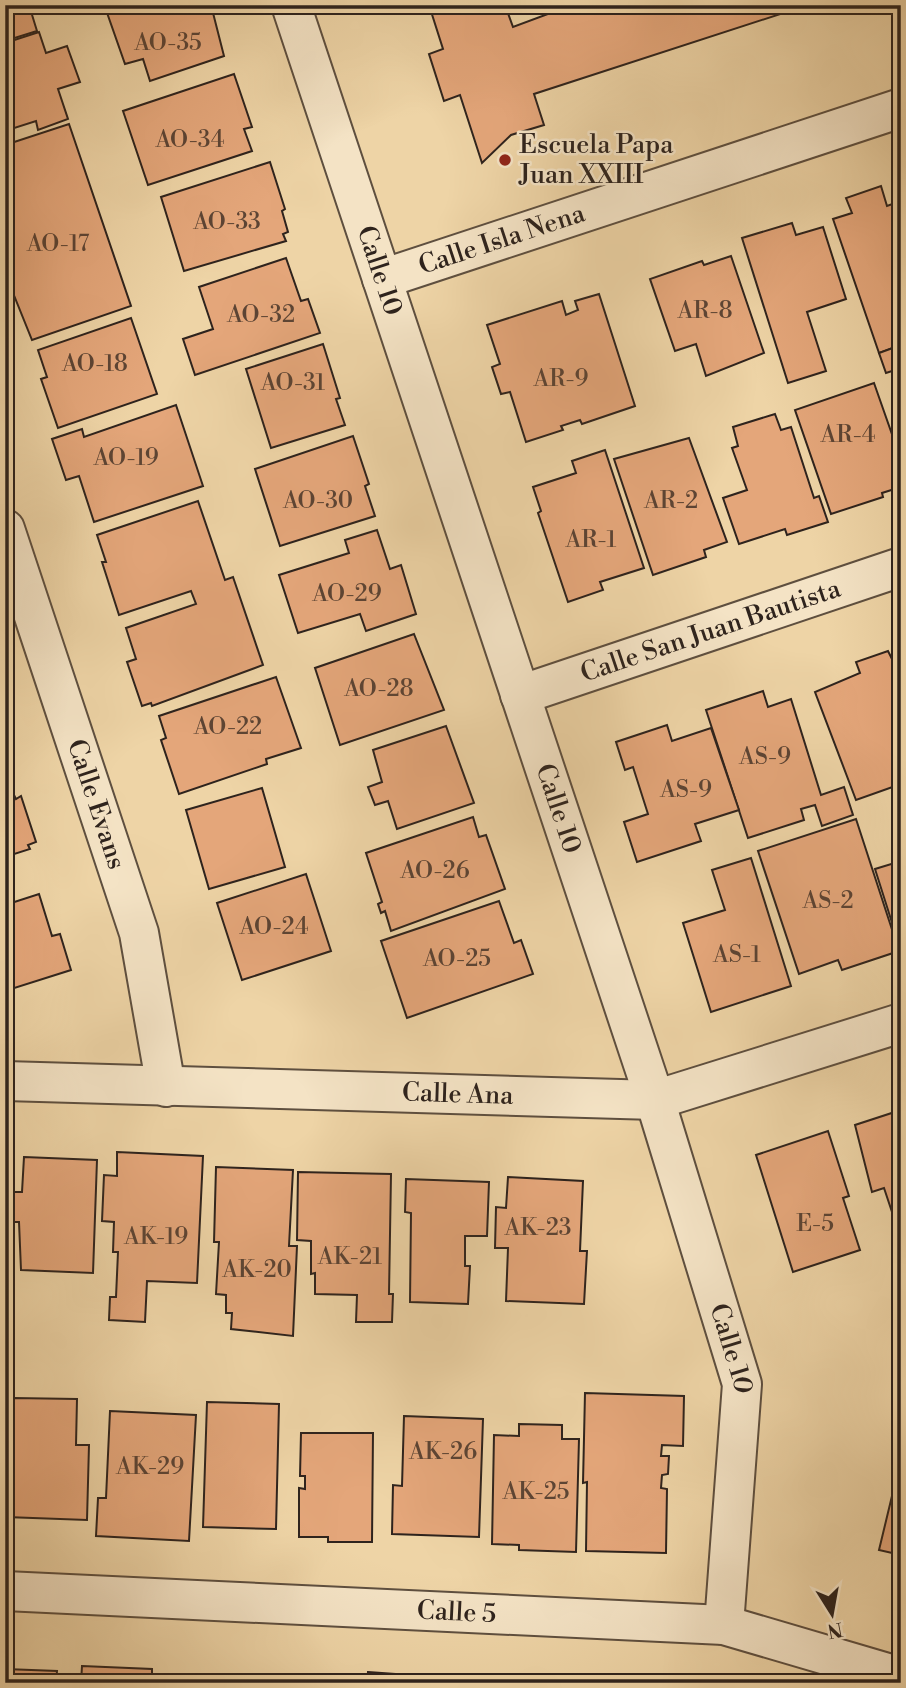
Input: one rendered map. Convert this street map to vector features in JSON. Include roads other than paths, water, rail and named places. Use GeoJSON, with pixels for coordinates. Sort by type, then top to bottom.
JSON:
{"type":"FeatureCollection","features":[{"type":"Feature","properties":{"kind":"street","name":"Calle 10"},"geometry":{"type":"LineString","coordinates":[[291,5],[655,1100],[742,1384],[724,1625]]}},
{"type":"Feature","properties":{"kind":"street","name":"Calle Isla Nena"},"geometry":{"type":"LineString","coordinates":[[382,279],[901,108]]}},
{"type":"Feature","properties":{"kind":"street","name":"Calle Evans"},"geometry":{"type":"LineString","coordinates":[[5,529],[139,933],[166,1087]]}},
{"type":"Feature","properties":{"kind":"street","name":"Calle San Juan Bautista"},"geometry":{"type":"LineString","coordinates":[[520,695],[901,567]]}},
{"type":"Feature","properties":{"kind":"street","name":"Calle Ana"},"geometry":{"type":"LineString","coordinates":[[5,1081],[655,1100],[901,1023]]}},
{"type":"Feature","properties":{"kind":"street","name":"Calle 5"},"geometry":{"type":"LineString","coordinates":[[5,1591],[724,1625],[901,1677]]}},
{"type":"Feature","properties":{"kind":"place","name":"Escuela Papa Juan XXIII"},"geometry":{"type":"Point","coordinates":[505,160]}}]}
